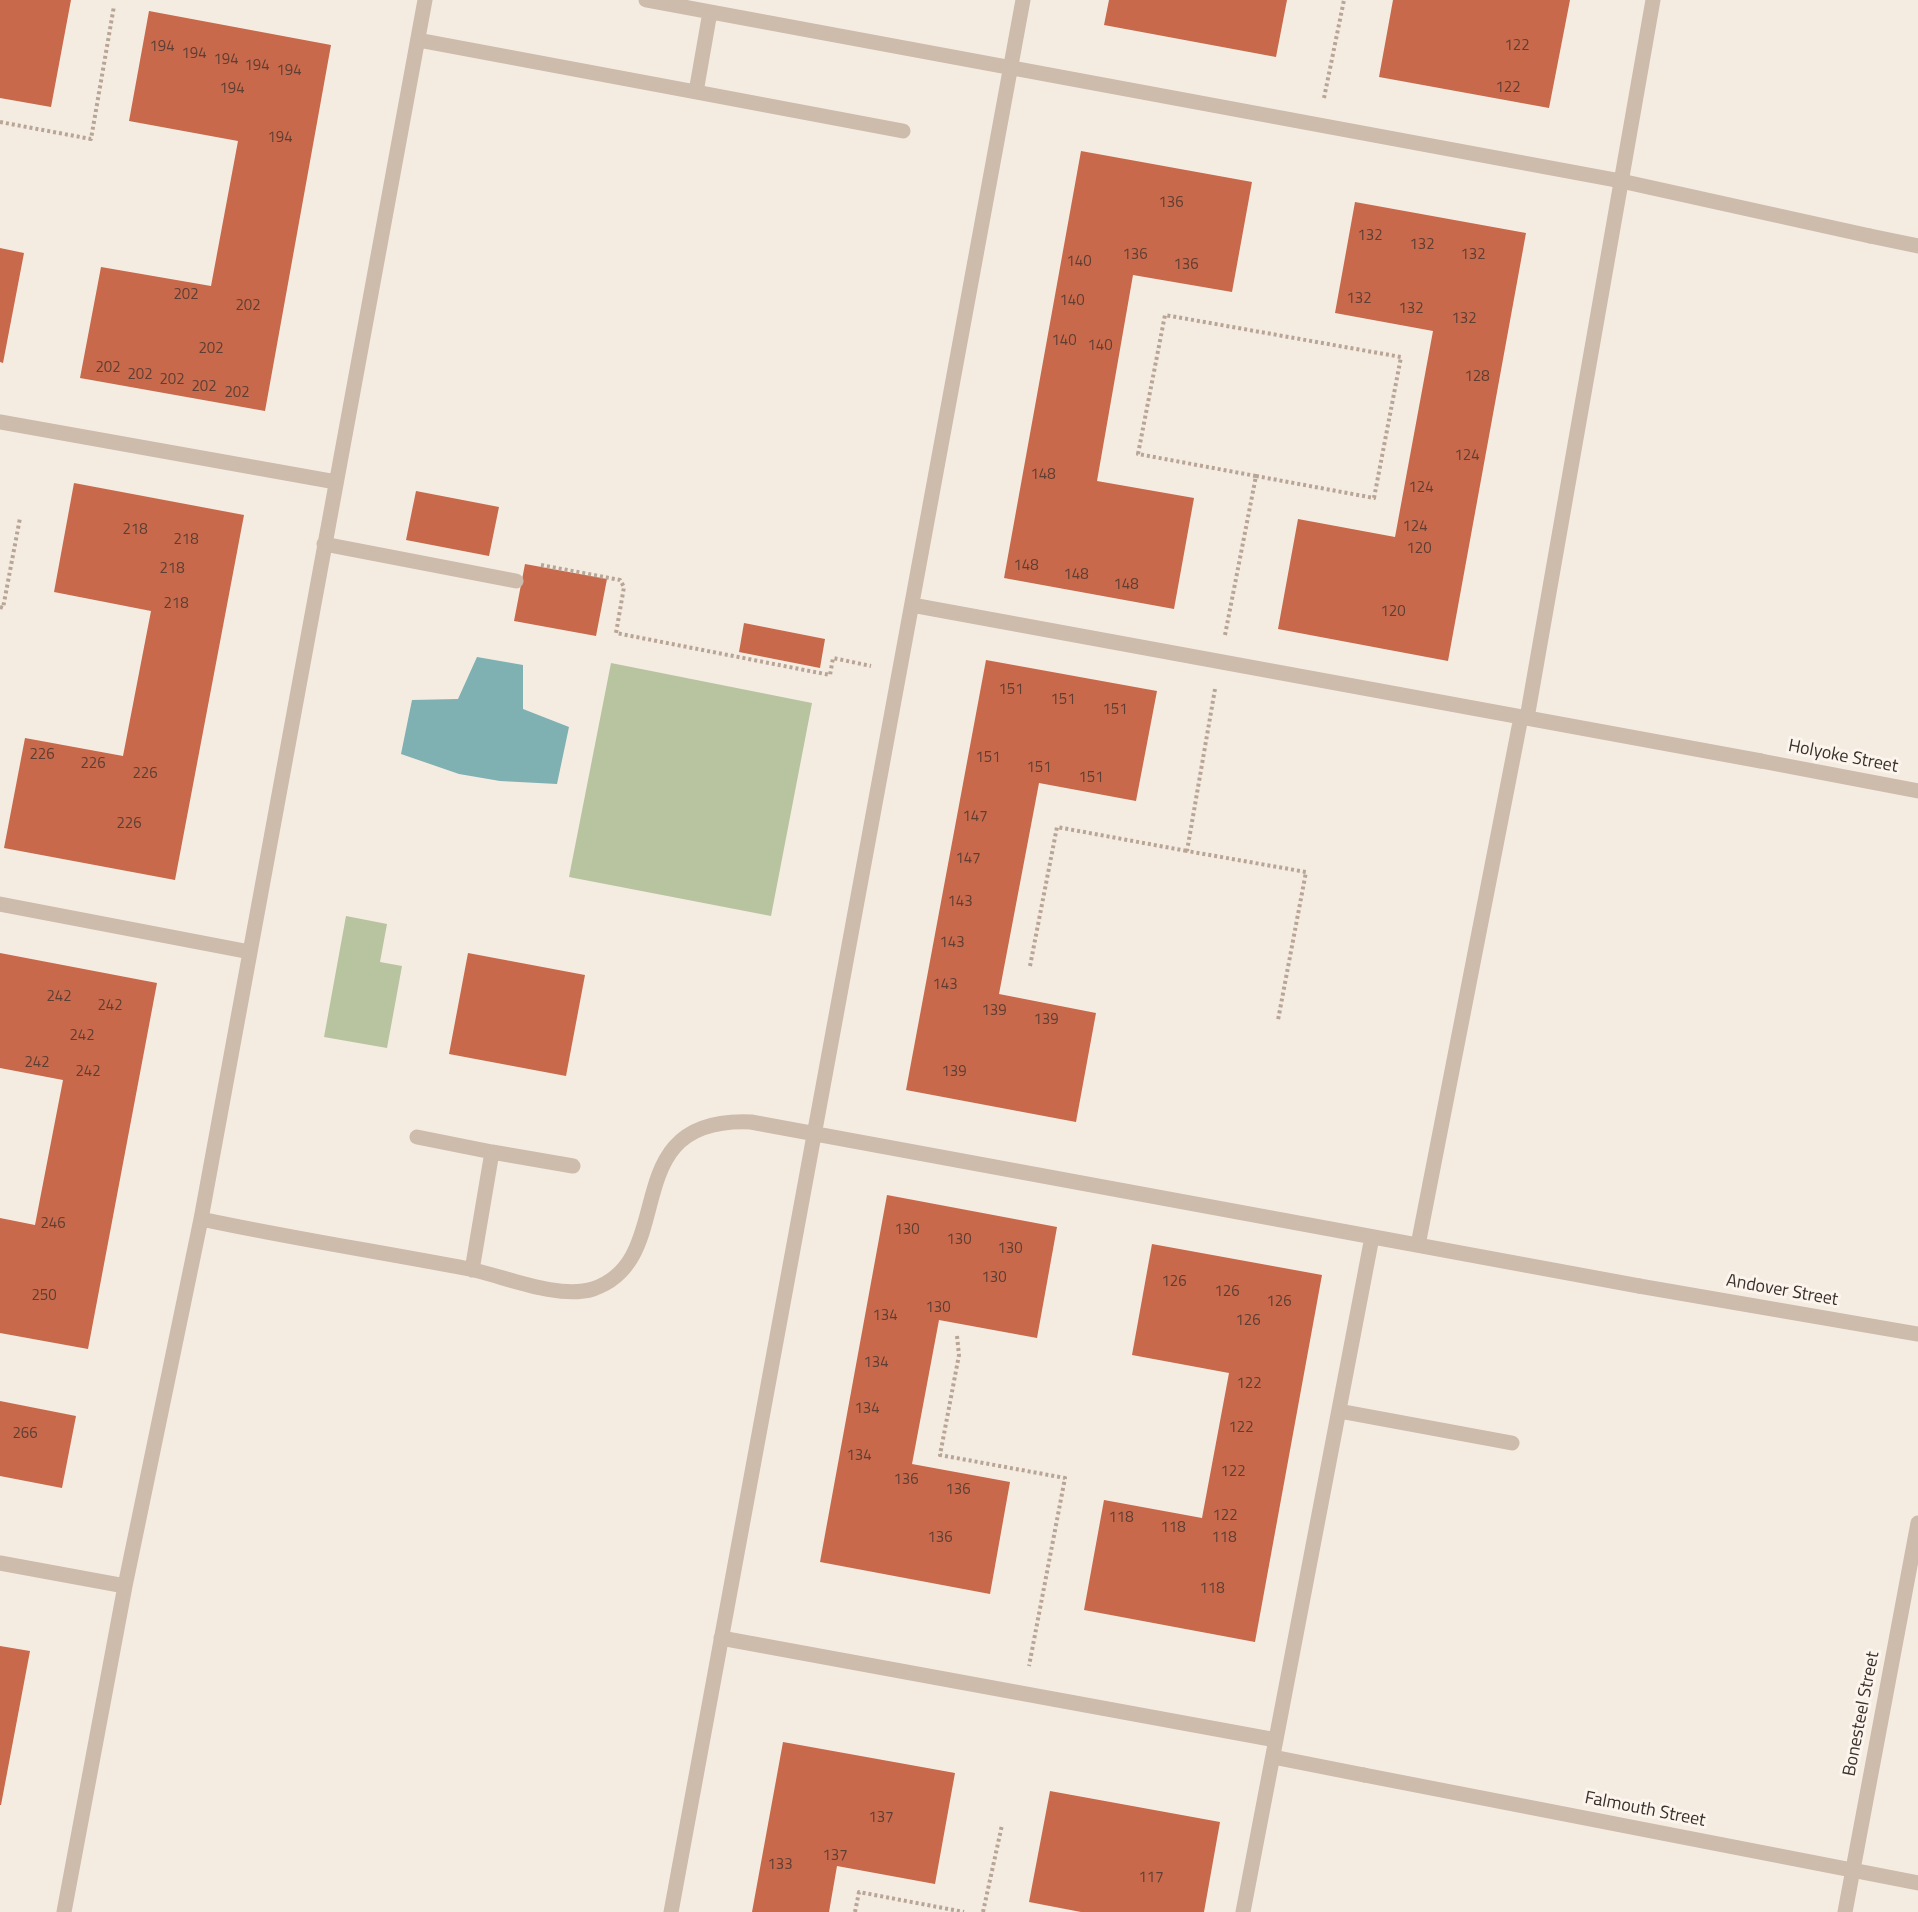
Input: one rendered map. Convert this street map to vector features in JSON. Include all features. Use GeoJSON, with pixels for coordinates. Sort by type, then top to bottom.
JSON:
{"type":"FeatureCollection","features":[{"type":"Feature","properties":{"kind":"street"},"geometry":{"type":"LineString","coordinates":[[64,1912],[125,1586],[201,1219],[425,0]]}},
{"type":"Feature","properties":{"kind":"street"},"geometry":{"type":"LineString","coordinates":[[646,0],[1621,181],[1918,246]]}},
{"type":"Feature","properties":{"kind":"street"},"geometry":{"type":"LineString","coordinates":[[671,1912],[1023,0]]}},
{"type":"Feature","properties":{"kind":"street"},"geometry":{"type":"LineString","coordinates":[[1418,1245],[1524,718],[1653,0]]}},
{"type":"Feature","properties":{"kind":"street"},"geometry":{"type":"LineString","coordinates":[[696,92],[710,12]]}},
{"type":"Feature","properties":{"kind":"street"},"geometry":{"type":"LineString","coordinates":[[418,40],[903,131]]}},
{"type":"Feature","properties":{"kind":"street"},"geometry":{"type":"LineString","coordinates":[[0,422],[336,482]]}},
{"type":"Feature","properties":{"kind":"street"},"geometry":{"type":"LineString","coordinates":[[324,544],[516,581]]}},
{"type":"Feature","properties":{"kind":"street","name":"Holyoke Street"},"geometry":{"type":"LineString","coordinates":[[912,605],[1918,791]]}},
{"type":"Feature","properties":{"kind":"street"},"geometry":{"type":"LineString","coordinates":[[0,904],[250,952]]}},
{"type":"Feature","properties":{"kind":"street","name":"Andover Street"},"geometry":{"type":"LineString","coordinates":[[201,1219],[472,1270],[534,1287],[563,1291],[591,1290],[613,1280],[629,1262],[639,1241],[663,1164],[673,1148],[690,1132],[708,1124],[730,1121],[751,1122],[1640,1286],[1918,1334]]}},
{"type":"Feature","properties":{"kind":"street"},"geometry":{"type":"LineString","coordinates":[[417,1137],[573,1166]]}},
{"type":"Feature","properties":{"kind":"street"},"geometry":{"type":"LineString","coordinates":[[472,1270],[492,1152]]}},
{"type":"Feature","properties":{"kind":"street"},"geometry":{"type":"LineString","coordinates":[[1243,1912],[1372,1237]]}},
{"type":"Feature","properties":{"kind":"street"},"geometry":{"type":"LineString","coordinates":[[1339,1411],[1512,1443]]}},
{"type":"Feature","properties":{"kind":"street","name":"Bonesteel Street"},"geometry":{"type":"LineString","coordinates":[[1845,1912],[1918,1523]]}},
{"type":"Feature","properties":{"kind":"street"},"geometry":{"type":"LineString","coordinates":[[0,1563],[125,1586]]}},
{"type":"Feature","properties":{"kind":"street"},"geometry":{"type":"LineString","coordinates":[[721,1638],[1276,1740]]}},
{"type":"Feature","properties":{"kind":"street","name":"Falmouth Street"},"geometry":{"type":"LineString","coordinates":[[1273,1757],[1918,1883]]}},
{"type":"Feature","properties":{"kind":"path"},"geometry":{"type":"LineString","coordinates":[[1319,125],[1344,0]]}},
{"type":"Feature","properties":{"kind":"path"},"geometry":{"type":"LineString","coordinates":[[0,122],[91,139],[114,6]]}},
{"type":"Feature","properties":{"kind":"path"},"geometry":{"type":"LineString","coordinates":[[1165,315],[1401,357],[1374,498],[1256,476],[1138,454],[1165,315]]}},
{"type":"Feature","properties":{"kind":"path"},"geometry":{"type":"LineString","coordinates":[[1187,851],[1256,476]]}},
{"type":"Feature","properties":{"kind":"path"},"geometry":{"type":"LineString","coordinates":[[0,607],[3,608],[20,518]]}},
{"type":"Feature","properties":{"kind":"path"},"geometry":{"type":"LineString","coordinates":[[516,581],[519,565],[524,561],[620,580],[624,587],[616,633],[830,675],[833,658],[899,671]]}},
{"type":"Feature","properties":{"kind":"path"},"geometry":{"type":"LineString","coordinates":[[1030,966],[1057,827],[1306,872],[1278,1020]]}},
{"type":"Feature","properties":{"kind":"path"},"geometry":{"type":"LineString","coordinates":[[957,1336],[959,1355],[940,1455],[1065,1478],[1023,1694]]}},
{"type":"Feature","properties":{"kind":"path"},"geometry":{"type":"LineString","coordinates":[[983,1912],[1002,1825]]}},
{"type":"Feature","properties":{"kind":"path"},"geometry":{"type":"LineString","coordinates":[[855,1912],[859,1892],[964,1912]]}},
{"type":"Feature","properties":{"kind":"green space"},"geometry":{"type":"Polygon","coordinates":[[[611,663],[812,703],[771,916],[569,877],[611,663]]]}},
{"type":"Feature","properties":{"kind":"green space"},"geometry":{"type":"Polygon","coordinates":[[[346,916],[387,924],[380,962],[402,966],[387,1048],[324,1037],[346,916]]]}},
{"type":"Feature","properties":{"kind":"water"},"geometry":{"type":"Polygon","coordinates":[[[477,657],[523,665],[523,709],[569,727],[557,784],[500,781],[459,774],[401,754],[412,700],[458,699],[477,657]]]}},
{"type":"Feature","properties":{"kind":"building"},"geometry":{"type":"Polygon","coordinates":[[[0,0],[71,0],[51,107],[0,98],[0,0]]]}},
{"type":"Feature","properties":{"kind":"building"},"geometry":{"type":"Polygon","coordinates":[[[1109,0],[1287,0],[1276,57],[1104,25],[1109,0]]]}},
{"type":"Feature","properties":{"kind":"building"},"geometry":{"type":"Polygon","coordinates":[[[1393,0],[1570,0],[1549,108],[1379,77],[1393,0]]]}},
{"type":"Feature","properties":{"kind":"building"},"geometry":{"type":"Polygon","coordinates":[[[149,11],[331,45],[265,411],[80,378],[101,267],[211,286],[238,141],[129,121],[149,11]]]}},
{"type":"Feature","properties":{"kind":"building"},"geometry":{"type":"Polygon","coordinates":[[[1081,151],[1252,182],[1232,292],[1133,275],[1097,481],[1194,498],[1174,609],[1004,578],[1081,151]]]}},
{"type":"Feature","properties":{"kind":"building"},"geometry":{"type":"Polygon","coordinates":[[[1355,202],[1526,233],[1448,661],[1278,629],[1298,519],[1395,537],[1433,331],[1335,313],[1355,202]]]}},
{"type":"Feature","properties":{"kind":"building"},"geometry":{"type":"Polygon","coordinates":[[[0,248],[24,253],[3,363],[0,362],[0,248]]]}},
{"type":"Feature","properties":{"kind":"building"},"geometry":{"type":"Polygon","coordinates":[[[74,483],[244,515],[175,880],[4,848],[25,738],[123,756],[151,611],[54,592],[74,483]]]}},
{"type":"Feature","properties":{"kind":"building"},"geometry":{"type":"Polygon","coordinates":[[[416,491],[499,507],[489,556],[406,540],[416,491]]]}},
{"type":"Feature","properties":{"kind":"building"},"geometry":{"type":"Polygon","coordinates":[[[525,564],[607,579],[596,636],[514,621],[525,564]]]}},
{"type":"Feature","properties":{"kind":"building"},"geometry":{"type":"Polygon","coordinates":[[[744,623],[825,639],[820,668],[739,652],[744,623]]]}},
{"type":"Feature","properties":{"kind":"building"},"geometry":{"type":"Polygon","coordinates":[[[986,660],[1157,691],[1136,801],[1039,783],[999,994],[1096,1013],[1076,1122],[906,1090],[986,660]]]}},
{"type":"Feature","properties":{"kind":"building"},"geometry":{"type":"Polygon","coordinates":[[[0,953],[157,983],[88,1349],[0,1333],[0,1218],[35,1225],[63,1080],[0,1068],[0,953]]]}},
{"type":"Feature","properties":{"kind":"building"},"geometry":{"type":"Polygon","coordinates":[[[468,953],[585,975],[566,1076],[449,1054],[468,953]]]}},
{"type":"Feature","properties":{"kind":"building"},"geometry":{"type":"Polygon","coordinates":[[[887,1195],[1057,1227],[1037,1338],[939,1320],[912,1464],[1010,1482],[990,1594],[820,1562],[887,1195]]]}},
{"type":"Feature","properties":{"kind":"building"},"geometry":{"type":"Polygon","coordinates":[[[1152,1244],[1322,1275],[1255,1642],[1084,1610],[1104,1500],[1202,1518],[1229,1373],[1132,1355],[1152,1244]]]}},
{"type":"Feature","properties":{"kind":"building"},"geometry":{"type":"Polygon","coordinates":[[[0,1401],[76,1416],[62,1488],[0,1476],[0,1401]]]}},
{"type":"Feature","properties":{"kind":"building"},"geometry":{"type":"Polygon","coordinates":[[[0,1646],[30,1651],[1,1805],[0,1805],[0,1646]]]}},
{"type":"Feature","properties":{"kind":"building"},"geometry":{"type":"Polygon","coordinates":[[[783,1742],[955,1773],[935,1884],[837,1866],[829,1912],[752,1912],[783,1742]]]}},
{"type":"Feature","properties":{"kind":"building"},"geometry":{"type":"Polygon","coordinates":[[[1050,1791],[1220,1822],[1204,1912],[1081,1912],[1029,1902],[1050,1791]]]}}]}
